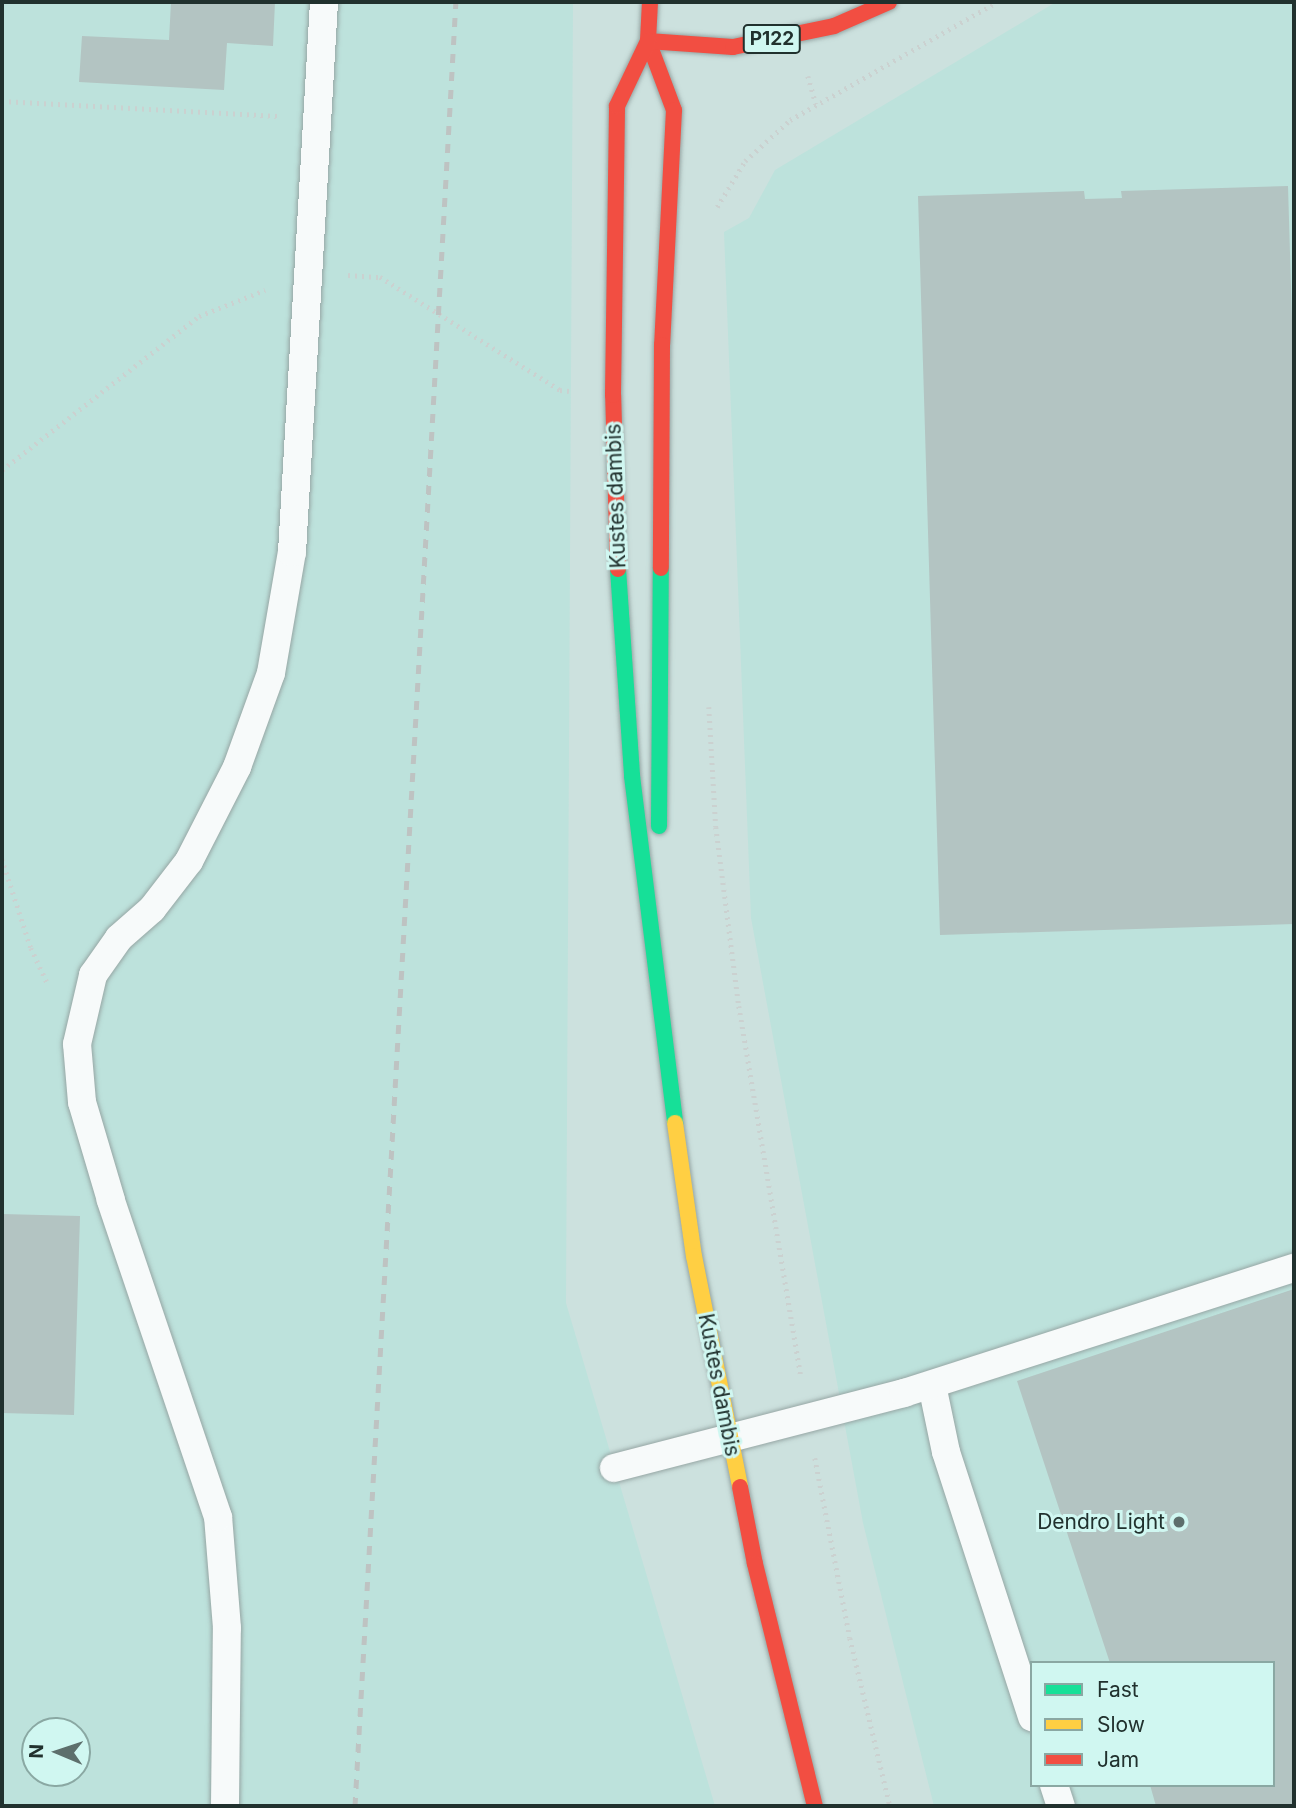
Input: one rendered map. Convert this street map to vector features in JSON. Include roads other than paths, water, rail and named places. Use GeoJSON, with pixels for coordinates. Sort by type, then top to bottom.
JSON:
{"type":"FeatureCollection","features":[{"type":"Feature","properties":{"kind":"main road","name":"Kustes dambis"},"geometry":{"type":"LineString","coordinates":[[650,2],[648,41],[617,106],[612,345],[619,589],[632,776],[694,1256],[758,1577],[816,1806]]}},
{"type":"Feature","properties":{"kind":"main road","name":"P122"},"geometry":{"type":"LineString","coordinates":[[648,41],[733,47],[834,26],[889,2]]}},
{"type":"Feature","properties":{"kind":"main road","name":"Kustes dambis"},"geometry":{"type":"LineString","coordinates":[[648,41],[674,110],[662,345],[659,854],[654,957]]}},
{"type":"Feature","properties":{"kind":"lane"},"geometry":{"type":"LineString","coordinates":[[225,1806],[227,1628],[218,1517],[82,1102],[77,1044],[93,975],[119,938],[152,909],[189,862],[237,767],[271,673],[292,552],[324,2]]}},
{"type":"Feature","properties":{"kind":"lane"},"geometry":{"type":"LineString","coordinates":[[614,1468],[932,1385],[1294,1268]]}},
{"type":"Feature","properties":{"kind":"lane"},"geometry":{"type":"LineString","coordinates":[[932,1385],[946,1452],[1030,1711]]}},
{"type":"Feature","properties":{"kind":"lane"},"geometry":{"type":"LineString","coordinates":[[1055,1787],[1061,1806]]}},
{"type":"Feature","properties":{"kind":"railway"},"geometry":{"type":"LineString","coordinates":[[355,1806],[456,2]]}},
{"type":"Feature","properties":{"kind":"place","name":"Dendro Light"},"geometry":{"type":"Point","coordinates":[1179,1522]}}]}
